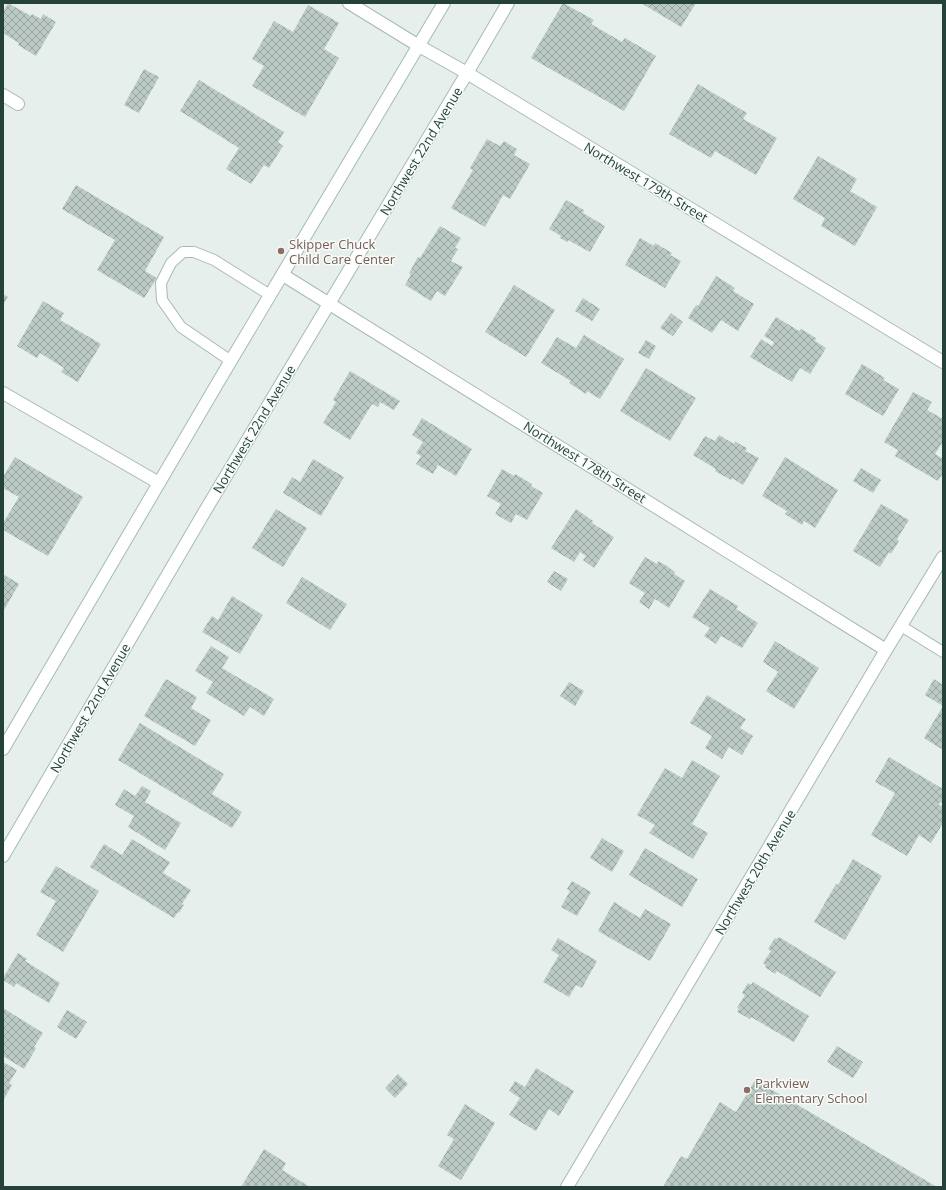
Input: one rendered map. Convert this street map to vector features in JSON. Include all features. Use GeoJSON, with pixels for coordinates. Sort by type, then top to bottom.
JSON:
{"type":"FeatureCollection","features":[{"type":"Feature","properties":{"kind":"street","name":"Northwest 179th Street"},"geometry":{"type":"LineString","coordinates":[[349,3],[943,362]]}},
{"type":"Feature","properties":{"kind":"street"},"geometry":{"type":"LineString","coordinates":[[3,749],[444,3]]}},
{"type":"Feature","properties":{"kind":"street","name":"Northwest 22nd Avenue"},"geometry":{"type":"LineString","coordinates":[[3,856],[205,511],[508,3]]}},
{"type":"Feature","properties":{"kind":"street"},"geometry":{"type":"LineString","coordinates":[[3,95],[18,104]]}},
{"type":"Feature","properties":{"kind":"street","name":"Northwest 178th Street"},"geometry":{"type":"LineString","coordinates":[[282,275],[330,303],[886,650]]}},
{"type":"Feature","properties":{"kind":"street"},"geometry":{"type":"LineString","coordinates":[[3,393],[159,484]]}},
{"type":"Feature","properties":{"kind":"street","name":"Northwest 20th Avenue"},"geometry":{"type":"LineString","coordinates":[[568,1187],[886,650],[943,557]]}},
{"type":"Feature","properties":{"kind":"lane"},"geometry":{"type":"LineString","coordinates":[[231,361],[182,327],[162,300],[161,283],[171,263],[183,252],[194,252],[214,260],[270,295]]}},
{"type":"Feature","properties":{"kind":"lane"},"geometry":{"type":"LineString","coordinates":[[901,626],[943,652]]}},
{"type":"Feature","properties":{"kind":"building"},"geometry":{"type":"Polygon","coordinates":[[[8,3],[31,16],[32,14],[41,19],[43,14],[56,22],[36,56],[18,45],[19,43],[3,33],[3,12],[8,3]]]}},
{"type":"Feature","properties":{"kind":"building"},"geometry":{"type":"Polygon","coordinates":[[[563,3],[594,20],[591,24],[622,42],[625,38],[656,56],[624,111],[531,58],[563,3]]]}},
{"type":"Feature","properties":{"kind":"building"},"geometry":{"type":"Polygon","coordinates":[[[641,3],[696,3],[681,27],[641,3]]]}},
{"type":"Feature","properties":{"kind":"building"},"geometry":{"type":"Polygon","coordinates":[[[308,5],[339,23],[324,49],[339,58],[305,117],[252,86],[264,66],[252,59],[274,21],[293,32],[308,5]]]}},
{"type":"Feature","properties":{"kind":"building"},"geometry":{"type":"Polygon","coordinates":[[[144,69],[159,77],[139,113],[124,105],[144,69]]]}},
{"type":"Feature","properties":{"kind":"building"},"geometry":{"type":"Polygon","coordinates":[[[199,80],[284,132],[278,142],[283,146],[269,168],[264,165],[251,184],[226,169],[239,148],[180,111],[199,80]]]}},
{"type":"Feature","properties":{"kind":"building"},"geometry":{"type":"Polygon","coordinates":[[[698,84],[747,113],[743,119],[777,138],[756,175],[715,151],[711,158],[669,134],[698,84]]]}},
{"type":"Feature","properties":{"kind":"building"},"geometry":{"type":"Polygon","coordinates":[[[487,139],[500,146],[504,141],[517,149],[514,155],[530,164],[510,199],[503,195],[485,227],[451,208],[473,170],[470,168],[487,139]]]}},
{"type":"Feature","properties":{"kind":"building"},"geometry":{"type":"Polygon","coordinates":[[[818,156],[857,179],[850,191],[877,207],[855,246],[821,226],[825,218],[793,199],[818,156]]]}},
{"type":"Feature","properties":{"kind":"building"},"geometry":{"type":"Polygon","coordinates":[[[76,185],[164,237],[145,271],[157,278],[144,298],[97,270],[115,240],[62,209],[76,185]]]}},
{"type":"Feature","properties":{"kind":"building"},"geometry":{"type":"Polygon","coordinates":[[[566,200],[584,210],[583,213],[605,226],[590,252],[568,240],[567,242],[560,238],[561,236],[549,229],[566,200]]]}},
{"type":"Feature","properties":{"kind":"building"},"geometry":{"type":"Polygon","coordinates":[[[440,226],[461,238],[455,248],[458,249],[451,261],[463,267],[445,296],[437,291],[431,301],[405,285],[411,274],[409,273],[418,257],[420,258],[440,226]]]}},
{"type":"Feature","properties":{"kind":"building"},"geometry":{"type":"Polygon","coordinates":[[[640,238],[654,246],[655,243],[672,253],[670,255],[681,261],[665,288],[625,265],[640,238]]]}},
{"type":"Feature","properties":{"kind":"building"},"geometry":{"type":"Polygon","coordinates":[[[716,276],[735,288],[733,291],[754,304],[738,331],[721,320],[712,333],[688,318],[696,305],[698,306],[716,276]]]}},
{"type":"Feature","properties":{"kind":"building"},"geometry":{"type":"Polygon","coordinates":[[[514,285],[555,310],[526,357],[485,332],[514,285]]]}},
{"type":"Feature","properties":{"kind":"building"},"geometry":{"type":"Polygon","coordinates":[[[3,294],[8,297],[3,305],[3,294]]]}},
{"type":"Feature","properties":{"kind":"building"},"geometry":{"type":"Polygon","coordinates":[[[583,298],[600,309],[592,321],[575,311],[583,298]]]}},
{"type":"Feature","properties":{"kind":"building"},"geometry":{"type":"Polygon","coordinates":[[[43,301],[64,313],[60,320],[101,344],[78,382],[61,372],[64,368],[40,353],[37,358],[17,346],[43,301]]]}},
{"type":"Feature","properties":{"kind":"building"},"geometry":{"type":"Polygon","coordinates":[[[671,313],[683,322],[673,336],[660,328],[671,313]]]}},
{"type":"Feature","properties":{"kind":"building"},"geometry":{"type":"Polygon","coordinates":[[[776,317],[799,331],[801,329],[816,338],[815,341],[826,348],[810,374],[800,368],[792,382],[750,357],[761,339],[772,346],[774,342],[764,336],[776,317]]]}},
{"type":"Feature","properties":{"kind":"building"},"geometry":{"type":"Polygon","coordinates":[[[584,335],[624,359],[600,399],[587,391],[586,394],[569,383],[571,381],[541,363],[557,337],[576,348],[584,335]]]}},
{"type":"Feature","properties":{"kind":"building"},"geometry":{"type":"Polygon","coordinates":[[[646,340],[656,346],[649,359],[638,353],[646,340]]]}},
{"type":"Feature","properties":{"kind":"building"},"geometry":{"type":"Polygon","coordinates":[[[862,364],[885,378],[883,380],[899,389],[883,416],[845,394],[862,364]]]}},
{"type":"Feature","properties":{"kind":"building"},"geometry":{"type":"Polygon","coordinates":[[[646,368],[696,398],[670,441],[620,411],[646,368]]]}},
{"type":"Feature","properties":{"kind":"building"},"geometry":{"type":"Polygon","coordinates":[[[350,371],[400,401],[394,410],[380,402],[378,407],[372,404],[350,440],[323,423],[336,402],[333,400],[350,371]]]}},
{"type":"Feature","properties":{"kind":"building"},"geometry":{"type":"Polygon","coordinates":[[[913,392],[932,402],[927,410],[943,419],[943,441],[935,454],[943,459],[943,473],[938,481],[895,456],[898,450],[884,442],[913,392]]]}},
{"type":"Feature","properties":{"kind":"building"},"geometry":{"type":"Polygon","coordinates":[[[422,418],[472,449],[456,476],[438,465],[433,474],[416,464],[421,456],[416,453],[423,442],[412,435],[422,418]]]}},
{"type":"Feature","properties":{"kind":"building"},"geometry":{"type":"Polygon","coordinates":[[[719,435],[734,444],[735,441],[747,448],[745,451],[759,458],[743,485],[732,478],[731,480],[715,471],[716,469],[693,455],[705,436],[715,441],[719,435]]]}},
{"type":"Feature","properties":{"kind":"building"},"geometry":{"type":"Polygon","coordinates":[[[15,457],[83,497],[48,556],[3,530],[3,523],[19,497],[3,488],[3,477],[15,457]]]}},
{"type":"Feature","properties":{"kind":"building"},"geometry":{"type":"Polygon","coordinates":[[[785,457],[838,490],[815,528],[804,521],[802,525],[785,514],[787,511],[762,496],[785,457]]]}},
{"type":"Feature","properties":{"kind":"building"},"geometry":{"type":"Polygon","coordinates":[[[313,459],[344,477],[321,516],[283,493],[292,477],[300,482],[313,459]]]}},
{"type":"Feature","properties":{"kind":"building"},"geometry":{"type":"Polygon","coordinates":[[[861,468],[881,480],[873,493],[853,481],[861,468]]]}},
{"type":"Feature","properties":{"kind":"building"},"geometry":{"type":"Polygon","coordinates":[[[502,469],[514,476],[515,474],[532,484],[531,486],[543,493],[527,520],[516,514],[511,523],[495,514],[501,504],[487,496],[502,469]]]}},
{"type":"Feature","properties":{"kind":"building"},"geometry":{"type":"Polygon","coordinates":[[[881,504],[909,520],[897,539],[899,541],[891,554],[889,552],[880,567],[853,551],[881,504]]]}},
{"type":"Feature","properties":{"kind":"building"},"geometry":{"type":"Polygon","coordinates":[[[276,509],[307,528],[283,567],[252,548],[276,509]]]}},
{"type":"Feature","properties":{"kind":"building"},"geometry":{"type":"Polygon","coordinates":[[[576,509],[593,521],[592,523],[614,537],[594,568],[583,560],[586,556],[580,552],[574,562],[551,548],[576,509]]]}},
{"type":"Feature","properties":{"kind":"building"},"geometry":{"type":"Polygon","coordinates":[[[645,557],[657,564],[658,561],[667,566],[675,572],[674,574],[685,581],[669,608],[655,599],[649,609],[639,602],[645,593],[629,583],[645,557]]]}},
{"type":"Feature","properties":{"kind":"building"},"geometry":{"type":"Polygon","coordinates":[[[554,571],[568,579],[561,591],[547,582],[554,571]]]}},
{"type":"Feature","properties":{"kind":"building"},"geometry":{"type":"Polygon","coordinates":[[[3,574],[19,584],[4,610],[3,609],[3,574]]]}},
{"type":"Feature","properties":{"kind":"building"},"geometry":{"type":"Polygon","coordinates":[[[302,577],[347,604],[330,630],[286,603],[302,577]]]}},
{"type":"Feature","properties":{"kind":"building"},"geometry":{"type":"Polygon","coordinates":[[[710,589],[738,606],[736,609],[758,623],[742,648],[721,636],[716,644],[704,636],[710,628],[692,617],[710,589]]]}},
{"type":"Feature","properties":{"kind":"building"},"geometry":{"type":"Polygon","coordinates":[[[232,596],[263,615],[240,654],[202,632],[212,616],[218,620],[232,596]]]}},
{"type":"Feature","properties":{"kind":"building"},"geometry":{"type":"Polygon","coordinates":[[[775,641],[819,668],[794,709],[766,691],[778,672],[763,662],[775,641]]]}},
{"type":"Feature","properties":{"kind":"building"},"geometry":{"type":"Polygon","coordinates":[[[211,646],[229,657],[222,668],[274,699],[264,716],[250,707],[244,716],[206,693],[213,682],[195,671],[211,646]]]}},
{"type":"Feature","properties":{"kind":"building"},"geometry":{"type":"Polygon","coordinates":[[[166,679],[197,697],[191,708],[211,720],[195,746],[144,716],[166,679]]]}},
{"type":"Feature","properties":{"kind":"building"},"geometry":{"type":"Polygon","coordinates":[[[934,679],[943,685],[943,706],[925,695],[934,679]]]}},
{"type":"Feature","properties":{"kind":"building"},"geometry":{"type":"Polygon","coordinates":[[[569,682],[584,691],[575,706],[560,696],[569,682]]]}},
{"type":"Feature","properties":{"kind":"building"},"geometry":{"type":"Polygon","coordinates":[[[707,695],[746,719],[740,728],[753,736],[742,755],[729,747],[722,759],[705,748],[712,736],[690,723],[707,695]]]}},
{"type":"Feature","properties":{"kind":"building"},"geometry":{"type":"Polygon","coordinates":[[[943,706],[943,750],[924,738],[943,706]]]}},
{"type":"Feature","properties":{"kind":"building"},"geometry":{"type":"Polygon","coordinates":[[[140,723],[224,774],[212,794],[242,812],[232,828],[118,760],[140,723]]]}},
{"type":"Feature","properties":{"kind":"building"},"geometry":{"type":"Polygon","coordinates":[[[889,757],[943,789],[943,800],[938,804],[943,807],[943,823],[931,843],[919,835],[907,856],[871,835],[895,793],[875,782],[889,757]]]}},
{"type":"Feature","properties":{"kind":"building"},"geometry":{"type":"Polygon","coordinates":[[[692,760],[720,776],[692,824],[708,833],[693,859],[649,833],[655,825],[637,815],[665,768],[682,778],[692,760]]]}},
{"type":"Feature","properties":{"kind":"building"},"geometry":{"type":"Polygon","coordinates":[[[142,786],[151,791],[145,802],[181,823],[165,850],[128,827],[134,816],[115,805],[124,789],[135,796],[142,786]]]}},
{"type":"Feature","properties":{"kind":"building"},"geometry":{"type":"Polygon","coordinates":[[[602,838],[624,851],[612,872],[590,858],[602,838]]]}},
{"type":"Feature","properties":{"kind":"building"},"geometry":{"type":"Polygon","coordinates":[[[132,839],[170,862],[163,873],[191,890],[182,904],[184,905],[174,918],[90,867],[104,844],[122,855],[132,839]]]}},
{"type":"Feature","properties":{"kind":"building"},"geometry":{"type":"Polygon","coordinates":[[[645,848],[698,879],[682,907],[629,875],[645,848]]]}},
{"type":"Feature","properties":{"kind":"building"},"geometry":{"type":"Polygon","coordinates":[[[853,859],[882,876],[845,940],[814,922],[836,884],[838,885],[853,859]]]}},
{"type":"Feature","properties":{"kind":"building"},"geometry":{"type":"Polygon","coordinates":[[[56,866],[99,891],[63,952],[36,935],[56,901],[40,892],[56,866]]]}},
{"type":"Feature","properties":{"kind":"building"},"geometry":{"type":"Polygon","coordinates":[[[572,881],[591,892],[577,916],[561,907],[570,891],[567,889],[572,881]]]}},
{"type":"Feature","properties":{"kind":"building"},"geometry":{"type":"Polygon","coordinates":[[[614,902],[640,918],[645,909],[671,924],[650,961],[598,931],[614,902]]]}},
{"type":"Feature","properties":{"kind":"building"},"geometry":{"type":"Polygon","coordinates":[[[779,937],[836,972],[820,997],[777,971],[775,974],[765,967],[766,965],[763,963],[771,951],[768,949],[775,938],[777,939],[779,937]]]}},
{"type":"Feature","properties":{"kind":"building"},"geometry":{"type":"Polygon","coordinates":[[[558,938],[597,961],[582,988],[576,985],[569,997],[543,982],[559,955],[551,950],[558,938]]]}},
{"type":"Feature","properties":{"kind":"building"},"geometry":{"type":"Polygon","coordinates":[[[18,953],[27,959],[25,961],[60,983],[49,1003],[16,983],[14,987],[3,980],[18,953]]]}},
{"type":"Feature","properties":{"kind":"building"},"geometry":{"type":"Polygon","coordinates":[[[753,982],[809,1016],[794,1042],[751,1017],[750,1019],[737,1012],[739,1009],[737,1008],[745,995],[742,993],[748,983],[751,985],[753,982]]]}},
{"type":"Feature","properties":{"kind":"building"},"geometry":{"type":"Polygon","coordinates":[[[3,1008],[43,1033],[34,1047],[36,1048],[24,1069],[3,1056],[3,1008]]]}},
{"type":"Feature","properties":{"kind":"building"},"geometry":{"type":"Polygon","coordinates":[[[67,1010],[87,1022],[76,1039],[57,1027],[67,1010]]]}},
{"type":"Feature","properties":{"kind":"building"},"geometry":{"type":"Polygon","coordinates":[[[837,1046],[863,1062],[853,1078],[827,1062],[837,1046]]]}},
{"type":"Feature","properties":{"kind":"building"},"geometry":{"type":"Polygon","coordinates":[[[3,1062],[17,1070],[9,1083],[12,1085],[3,1101],[3,1062]]]}},
{"type":"Feature","properties":{"kind":"building"},"geometry":{"type":"Polygon","coordinates":[[[536,1068],[574,1091],[559,1116],[549,1109],[536,1131],[509,1115],[520,1098],[509,1091],[515,1081],[525,1087],[536,1068]]]}},
{"type":"Feature","properties":{"kind":"building"},"geometry":{"type":"Polygon","coordinates":[[[398,1074],[408,1084],[395,1098],[385,1088],[398,1074]]]}},
{"type":"Feature","properties":{"kind":"building"},"geometry":{"type":"Polygon","coordinates":[[[755,1080],[937,1187],[663,1187],[681,1156],[687,1159],[720,1102],[736,1112],[755,1080]]]}},
{"type":"Feature","properties":{"kind":"building"},"geometry":{"type":"Polygon","coordinates":[[[465,1104],[495,1123],[461,1180],[438,1166],[454,1139],[447,1135],[465,1104]]]}},
{"type":"Feature","properties":{"kind":"building"},"geometry":{"type":"Polygon","coordinates":[[[264,1149],[286,1163],[282,1170],[310,1187],[241,1187],[264,1149]]]}},
{"type":"Feature","properties":{"kind":"place","name":"Skipper Chuck Child Care Center"},"geometry":{"type":"Point","coordinates":[281,251]}},
{"type":"Feature","properties":{"kind":"place","name":"Parkview Elementary School"},"geometry":{"type":"Point","coordinates":[747,1090]}}]}
